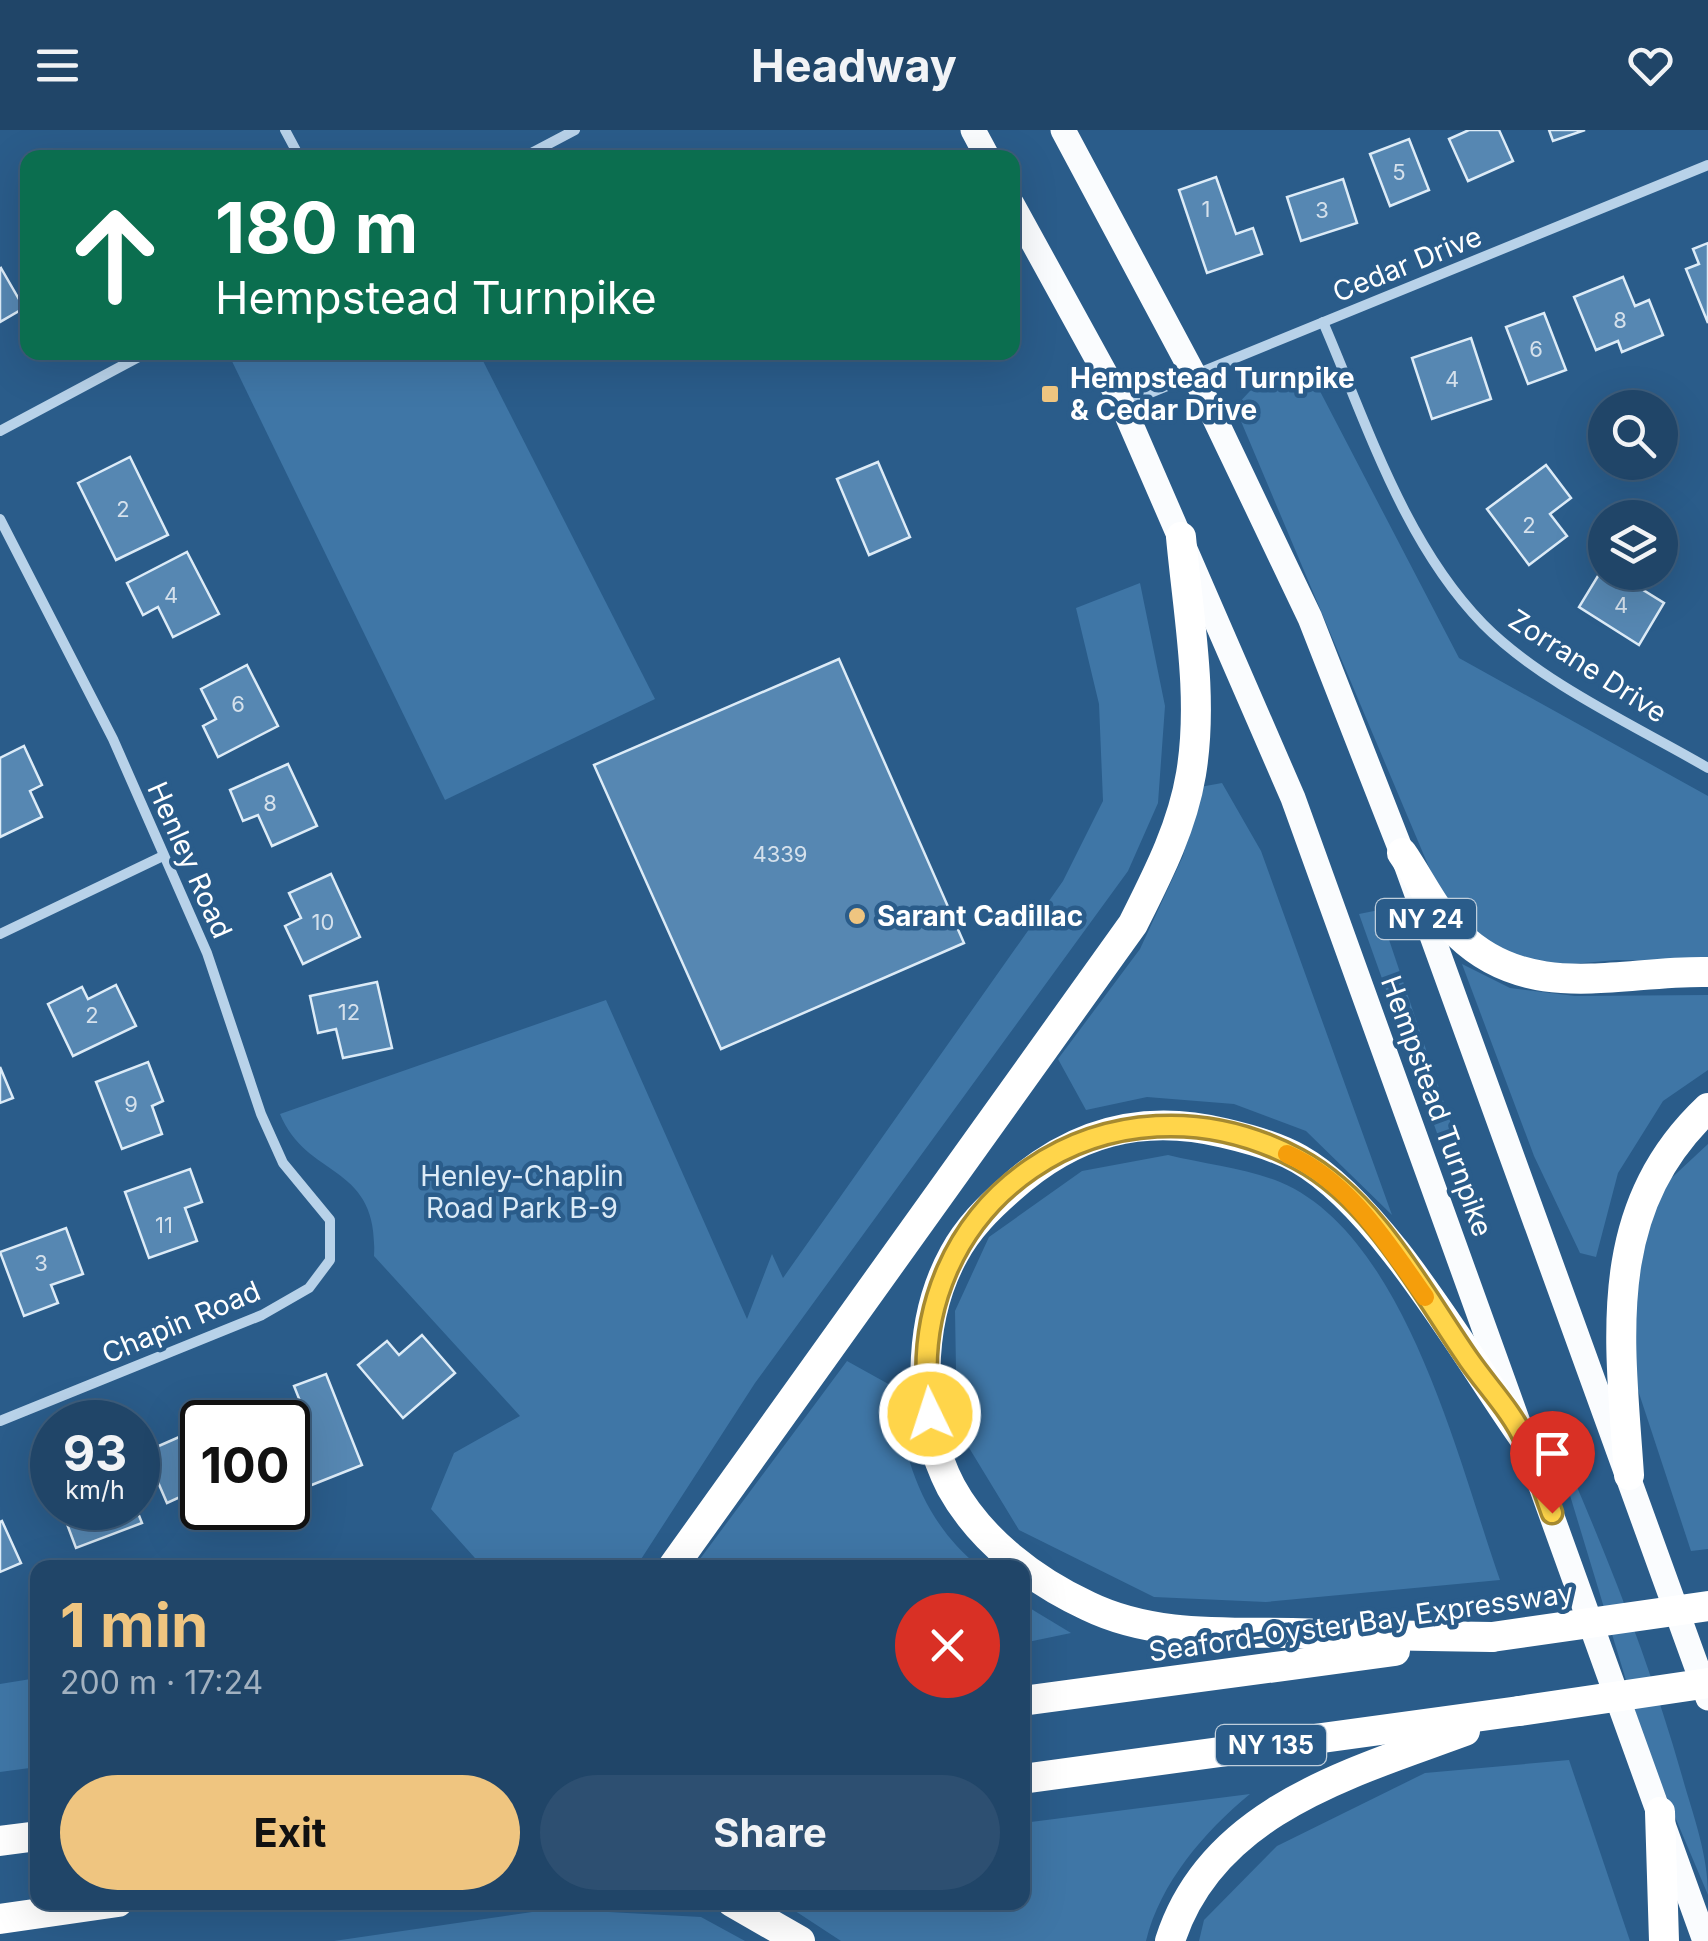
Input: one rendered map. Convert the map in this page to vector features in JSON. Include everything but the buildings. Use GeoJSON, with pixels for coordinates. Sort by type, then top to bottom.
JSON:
{"type":"FeatureCollection","features":[{"type":"Feature","properties":{"kind":"highway"},"geometry":{"type":"LineString","coordinates":[[678,1560],[1133,924],[1169,850],[1191,774],[1195,693],[1180,536]]}},
{"type":"Feature","properties":{"kind":"highway"},"geometry":{"type":"LineString","coordinates":[[1402,853],[1457,934],[1499,963],[1543,980],[1708,972]]}},
{"type":"Feature","properties":{"kind":"highway"},"geometry":{"type":"LineString","coordinates":[[1629,1475],[1618,1313],[1630,1232],[1660,1166],[1708,1108]]}},
{"type":"Feature","properties":{"kind":"highway"},"geometry":{"type":"LineString","coordinates":[[1015,1560],[1000,1548],[952,1488],[936,1447],[925,1380],[931,1317],[952,1256],[979,1216],[1044,1158],[1072,1142],[1146,1124],[1190,1124],[1272,1147],[1300,1160],[1339,1188],[1376,1227],[1524,1438]]}},
{"type":"Feature","properties":{"kind":"highway"},"geometry":{"type":"LineString","coordinates":[[1030,1572],[1090,1608],[1165,1631],[1492,1637]]}},
{"type":"Feature","properties":{"kind":"highway","name":"Seaford-Oyster Bay Expressway"},"geometry":{"type":"LineString","coordinates":[[1030,1701],[1708,1606]]}},
{"type":"Feature","properties":{"kind":"highway","name":"NY 135"},"geometry":{"type":"LineString","coordinates":[[1030,1777],[1708,1683]]}},
{"type":"Feature","properties":{"kind":"highway"},"geometry":{"type":"LineString","coordinates":[[1170,1941],[1207,1871],[1246,1832],[1295,1798],[1519,1710]]}},
{"type":"Feature","properties":{"kind":"highway"},"geometry":{"type":"LineString","coordinates":[[1660,1812],[1664,1941]]}},
{"type":"Feature","properties":{"kind":"highway"},"geometry":{"type":"LineString","coordinates":[[0,1841],[30,1837]]}},
{"type":"Feature","properties":{"kind":"highway"},"geometry":{"type":"LineString","coordinates":[[0,1919],[62,1910]]}},
{"type":"Feature","properties":{"kind":"highway"},"geometry":{"type":"LineString","coordinates":[[746,1910],[800,1941]]}},
{"type":"Feature","properties":{"kind":"main road","name":"Hempstead Turnpike"},"geometry":{"type":"LineString","coordinates":[[1062,130],[1194,375],[1310,618],[1402,853],[1708,1698]]}},
{"type":"Feature","properties":{"kind":"main road","name":"Hempstead Turnpike"},"geometry":{"type":"LineString","coordinates":[[1020,219],[1122,404],[1293,798],[1705,1941]]}},
{"type":"Feature","properties":{"kind":"street"},"geometry":{"type":"LineString","coordinates":[[537,150],[575,130]]}},
{"type":"Feature","properties":{"kind":"street","name":"Cedar Drive"},"geometry":{"type":"LineString","coordinates":[[1122,404],[1708,166]]}},
{"type":"Feature","properties":{"kind":"street","name":"Zorrane Drive"},"geometry":{"type":"LineString","coordinates":[[1323,322],[1415,531],[1438,571],[1484,625],[1528,660],[1708,768]]}},
{"type":"Feature","properties":{"kind":"street"},"geometry":{"type":"LineString","coordinates":[[0,431],[133,360]]}},
{"type":"Feature","properties":{"kind":"street","name":"Henley Road"},"geometry":{"type":"LineString","coordinates":[[0,519],[113,739],[206,952],[284,1164],[330,1220]]}},
{"type":"Feature","properties":{"kind":"street"},"geometry":{"type":"LineString","coordinates":[[0,934],[163,856]]}},
{"type":"Feature","properties":{"kind":"street","name":"Chapin Road"},"geometry":{"type":"LineString","coordinates":[[0,1421],[262,1315],[309,1288],[330,1260],[330,1220]]}},
{"type":"Feature","properties":{"kind":"green space"},"geometry":{"type":"Polygon","coordinates":[[[231,360],[483,360],[655,699],[445,800],[231,360]]]}},
{"type":"Feature","properties":{"kind":"green space"},"geometry":{"type":"Polygon","coordinates":[[[1299,368],[1311,374],[1459,658],[1708,796],[1708,961],[1617,960],[1537,967],[1482,938],[1439,891],[1235,407],[1250,391],[1299,368]]]}},
{"type":"Feature","properties":{"kind":"green space","name":"Henley-Chaplin Road Park B-9"},"geometry":{"type":"Polygon","coordinates":[[[1140,583],[1165,706],[1158,803],[1128,871],[755,1383],[641,1560],[477,1560],[431,1509],[454,1453],[520,1416],[374,1256],[373,1226],[365,1203],[354,1187],[307,1151],[280,1114],[606,1000],[747,1319],[772,1254],[783,1278],[1063,881],[1103,801],[1099,704],[1076,608],[1140,583]]]}},
{"type":"Feature","properties":{"kind":"green space"},"geometry":{"type":"Polygon","coordinates":[[[1222,783],[1261,851],[1392,1215],[1306,1131],[1234,1104],[1147,1097],[1086,1110],[1058,1059],[1140,949],[1183,856],[1200,787],[1222,783]]]}},
{"type":"Feature","properties":{"kind":"green space"},"geometry":{"type":"Polygon","coordinates":[[[1379,910],[1477,1201],[1463,1206],[1359,914],[1379,910]]]}},
{"type":"Feature","properties":{"kind":"green space"},"geometry":{"type":"Polygon","coordinates":[[[1462,964],[1510,988],[1575,996],[1708,995],[1708,1070],[1663,1101],[1618,1173],[1596,1257],[1580,1253],[1534,1156],[1462,964]]]}},
{"type":"Feature","properties":{"kind":"green space"},"geometry":{"type":"Polygon","coordinates":[[[1708,1144],[1708,1549],[1691,1551],[1631,1369],[1633,1263],[1664,1185],[1708,1144]]]}},
{"type":"Feature","properties":{"kind":"green space"},"geometry":{"type":"Polygon","coordinates":[[[1168,1155],[1280,1182],[1324,1209],[1362,1250],[1394,1300],[1422,1356],[1500,1580],[1266,1602],[1154,1597],[1019,1530],[957,1428],[955,1311],[989,1237],[1082,1171],[1168,1155]]]}},
{"type":"Feature","properties":{"kind":"green space"},"geometry":{"type":"Polygon","coordinates":[[[847,1361],[892,1386],[918,1485],[942,1528],[972,1560],[699,1560],[847,1361]]]}},
{"type":"Feature","properties":{"kind":"green space"},"geometry":{"type":"Polygon","coordinates":[[[1546,1416],[1603,1549],[1653,1684],[1699,1835],[1708,1895],[1648,1753],[1546,1416]]]}},
{"type":"Feature","properties":{"kind":"green space"},"geometry":{"type":"Polygon","coordinates":[[[1030,1608],[1071,1633],[1030,1642],[1030,1608]]]}},
{"type":"Feature","properties":{"kind":"green space"},"geometry":{"type":"Polygon","coordinates":[[[30,1679],[30,1768],[0,1772],[0,1684],[30,1679]]]}},
{"type":"Feature","properties":{"kind":"green space"},"geometry":{"type":"Polygon","coordinates":[[[1569,1760],[1630,1941],[1199,1941],[1204,1920],[1277,1846],[1425,1773],[1569,1760]]]}},
{"type":"Feature","properties":{"kind":"green space"},"geometry":{"type":"Polygon","coordinates":[[[1250,1794],[1186,1860],[1162,1899],[1146,1941],[841,1941],[794,1910],[1030,1910],[1030,1822],[1250,1794]]]}},
{"type":"Feature","properties":{"kind":"green space"},"geometry":{"type":"Polygon","coordinates":[[[546,1910],[572,1910],[701,1917],[745,1941],[334,1941],[546,1910]]]}},
{"type":"Feature","properties":{"kind":"slow traffic"},"geometry":{"type":"LineString","coordinates":[[1287,1154],[1339,1188],[1376,1227],[1425,1297]]}},
{"type":"Feature","properties":{"kind":"place","name":"Hempstead Turnpike & Cedar Drive"},"geometry":{"type":"Point","coordinates":[1050,394]}},
{"type":"Feature","properties":{"kind":"place","name":"Sarant Cadillac"},"geometry":{"type":"Point","coordinates":[857,916]}},
{"type":"Feature","properties":{"kind":"route"},"geometry":{"type":"LineString","coordinates":[[930,1414],[925,1380],[931,1317],[952,1256],[979,1216],[1044,1158],[1072,1142],[1146,1124],[1190,1124],[1257,1141],[1300,1160],[1339,1188],[1376,1227],[1524,1438],[1552,1513]]}}]}
